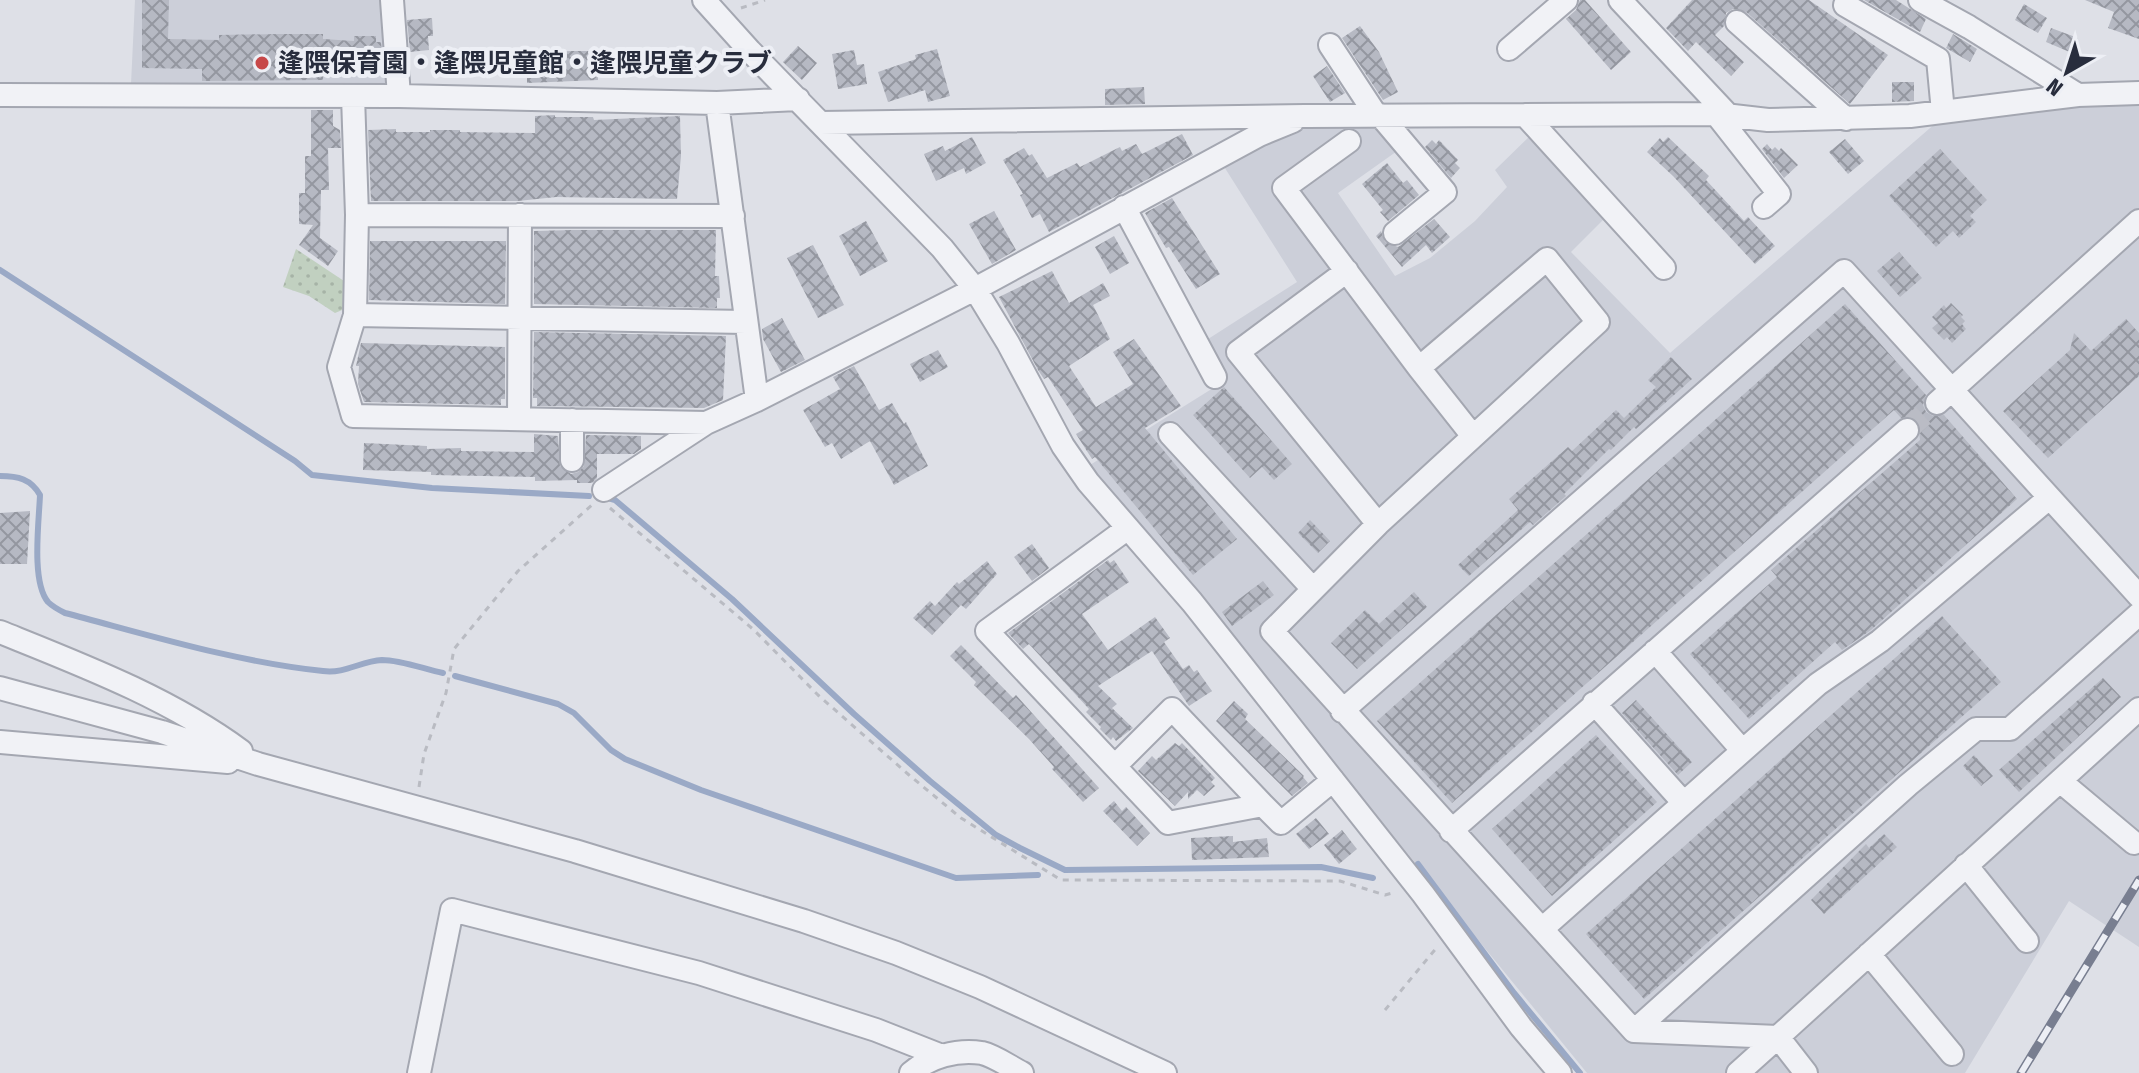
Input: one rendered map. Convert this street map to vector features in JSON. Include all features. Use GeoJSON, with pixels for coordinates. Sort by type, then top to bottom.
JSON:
{"type":"FeatureCollection","features":[{"type":"Feature","properties":{"kind":"street"},"geometry":{"type":"LineString","coordinates":[[392,0],[399,96]]}},
{"type":"Feature","properties":{"kind":"street"},"geometry":{"type":"LineString","coordinates":[[1509,49],[1566,0]]}},
{"type":"Feature","properties":{"kind":"street"},"geometry":{"type":"LineString","coordinates":[[1620,0],[1721,114],[1779,194],[1764,207]]}},
{"type":"Feature","properties":{"kind":"street"},"geometry":{"type":"LineString","coordinates":[[1920,0],[2078,95]]}},
{"type":"Feature","properties":{"kind":"street"},"geometry":{"type":"LineString","coordinates":[[711,8],[942,248],[975,289],[1063,446],[1192,602],[1418,888],[1521,1027],[1560,1073]]}},
{"type":"Feature","properties":{"kind":"street"},"geometry":{"type":"LineString","coordinates":[[1843,9],[1938,59],[1943,112]]}},
{"type":"Feature","properties":{"kind":"street"},"geometry":{"type":"LineString","coordinates":[[1737,22],[1846,119]]}},
{"type":"Feature","properties":{"kind":"street"},"geometry":{"type":"LineString","coordinates":[[1330,45],[1378,115],[1445,192],[1395,233]]}},
{"type":"Feature","properties":{"kind":"street"},"geometry":{"type":"LineString","coordinates":[[821,123],[1378,115],[1721,114],[1768,120],[1846,119],[1943,112],[2078,95],[2139,93]]}},
{"type":"Feature","properties":{"kind":"street"},"geometry":{"type":"LineString","coordinates":[[0,95],[399,96],[717,103],[798,99]]}},
{"type":"Feature","properties":{"kind":"street"},"geometry":{"type":"LineString","coordinates":[[353,96],[357,215],[355,315],[339,367],[353,416],[706,423]]}},
{"type":"Feature","properties":{"kind":"street"},"geometry":{"type":"LineString","coordinates":[[717,103],[757,400]]}},
{"type":"Feature","properties":{"kind":"street"},"geometry":{"type":"LineString","coordinates":[[1525,115],[1664,268]]}},
{"type":"Feature","properties":{"kind":"street"},"geometry":{"type":"LineString","coordinates":[[602,494],[706,423],[975,289],[1259,135],[1305,116]]}},
{"type":"Feature","properties":{"kind":"street"},"geometry":{"type":"LineString","coordinates":[[1349,141],[1284,188],[1472,435]]}},
{"type":"Feature","properties":{"kind":"street"},"geometry":{"type":"LineString","coordinates":[[1124,207],[1215,377]]}},
{"type":"Feature","properties":{"kind":"street"},"geometry":{"type":"LineString","coordinates":[[357,215],[733,216]]}},
{"type":"Feature","properties":{"kind":"street"},"geometry":{"type":"LineString","coordinates":[[519,418],[520,215]]}},
{"type":"Feature","properties":{"kind":"street"},"geometry":{"type":"LineString","coordinates":[[1945,396],[2139,221]]}},
{"type":"Feature","properties":{"kind":"street"},"geometry":{"type":"LineString","coordinates":[[1419,368],[1547,259],[1598,322],[1378,524],[1272,631],[1634,1031],[1778,1037],[1806,1073]]}},
{"type":"Feature","properties":{"kind":"street"},"geometry":{"type":"LineString","coordinates":[[1347,271],[1238,352],[1378,524]]}},
{"type":"Feature","properties":{"kind":"street"},"geometry":{"type":"LineString","coordinates":[[1342,711],[1844,271],[1945,396],[2049,498],[2139,596]]}},
{"type":"Feature","properties":{"kind":"street"},"geometry":{"type":"LineString","coordinates":[[355,315],[745,322]]}},
{"type":"Feature","properties":{"kind":"street"},"geometry":{"type":"LineString","coordinates":[[572,420],[572,460]]}},
{"type":"Feature","properties":{"kind":"street"},"geometry":{"type":"LineString","coordinates":[[1451,831],[1907,430]]}},
{"type":"Feature","properties":{"kind":"street"},"geometry":{"type":"LineString","coordinates":[[1170,434],[1313,589]]}},
{"type":"Feature","properties":{"kind":"street"},"geometry":{"type":"LineString","coordinates":[[1542,929],[1818,684],[1880,641],[2049,498]]}},
{"type":"Feature","properties":{"kind":"street"},"geometry":{"type":"LineString","coordinates":[[1128,528],[987,631],[1168,823],[1263,805]]}},
{"type":"Feature","properties":{"kind":"street"},"geometry":{"type":"LineString","coordinates":[[1634,1031],[1908,785],[1976,729],[2010,729],[2139,614]]}},
{"type":"Feature","properties":{"kind":"street"},"geometry":{"type":"LineString","coordinates":[[0,632],[181,713],[217,733],[258,764]]}},
{"type":"Feature","properties":{"kind":"street"},"geometry":{"type":"LineString","coordinates":[[1655,651],[1742,750]]}},
{"type":"Feature","properties":{"kind":"street"},"geometry":{"type":"LineString","coordinates":[[0,688],[162,732],[258,764],[415,805],[702,888],[896,953],[980,987],[1165,1073]]}},
{"type":"Feature","properties":{"kind":"street"},"geometry":{"type":"LineString","coordinates":[[1594,703],[1683,802]]}},
{"type":"Feature","properties":{"kind":"street"},"geometry":{"type":"LineString","coordinates":[[1115,766],[1172,709],[1281,823],[1333,780]]}},
{"type":"Feature","properties":{"kind":"street"},"geometry":{"type":"LineString","coordinates":[[1738,1073],[2139,709]]}},
{"type":"Feature","properties":{"kind":"street"},"geometry":{"type":"LineString","coordinates":[[0,742],[258,764]]}},
{"type":"Feature","properties":{"kind":"street"},"geometry":{"type":"LineString","coordinates":[[2060,781],[2134,843]]}},
{"type":"Feature","properties":{"kind":"street"},"geometry":{"type":"LineString","coordinates":[[1966,865],[2027,941]]}},
{"type":"Feature","properties":{"kind":"street"},"geometry":{"type":"LineString","coordinates":[[419,1073],[452,910],[699,973],[876,1030],[942,1056]]}},
{"type":"Feature","properties":{"kind":"street"},"geometry":{"type":"LineString","coordinates":[[1869,954],[1952,1054]]}},
{"type":"Feature","properties":{"kind":"street"},"geometry":{"type":"LineString","coordinates":[[911,1073],[921,1064],[942,1056],[984,1053],[1022,1073]]}},
{"type":"Feature","properties":{"kind":"path"},"geometry":{"type":"LineString","coordinates":[[711,8],[765,0]]}},
{"type":"Feature","properties":{"kind":"path"},"geometry":{"type":"LineString","coordinates":[[415,805],[424,754],[446,693],[454,649],[518,571],[602,494],[754,630],[818,695],[909,775],[961,818],[1061,880],[1340,881],[1385,895],[1418,888]]}},
{"type":"Feature","properties":{"kind":"path"},"geometry":{"type":"LineString","coordinates":[[1385,1010],[1451,931]]}},
{"type":"Feature","properties":{"kind":"shaded area","name":"逢隈保育園・逢隈児童館・逢隈児童クラブ"},"geometry":{"type":"Polygon","coordinates":[[[135,0],[386,0],[392,89],[131,84],[135,0]]]}},
{"type":"Feature","properties":{"kind":"shaded area"},"geometry":{"type":"Polygon","coordinates":[[[2139,101],[2139,947],[2069,901],[1965,1073],[1587,1073],[1090,465],[1226,380],[1205,341],[1297,282],[1223,165],[1267,141],[1320,122],[1377,123],[1400,149],[1338,193],[1395,276],[1430,258],[1475,221],[1507,187],[1495,170],[1532,134],[1609,214],[1571,252],[1670,353],[1937,122],[2139,101]]]}},
{"type":"Feature","properties":{"kind":"green space"},"geometry":{"type":"Polygon","coordinates":[[[296,249],[347,283],[347,308],[335,313],[309,296],[283,287],[296,249]]]}},
{"type":"Feature","properties":{"kind":"building"},"geometry":{"type":"Polygon","coordinates":[[[142,0],[169,0],[168,39],[219,40],[219,35],[323,34],[323,39],[354,41],[354,36],[376,36],[376,42],[381,42],[383,64],[324,64],[323,80],[202,81],[202,69],[142,68],[142,0]]]}},
{"type":"Feature","properties":{"kind":"building"},"geometry":{"type":"Polygon","coordinates":[[[1580,0],[1585,0],[1631,52],[1611,70],[1566,19],[1576,10],[1580,0]]]}},
{"type":"Feature","properties":{"kind":"building"},"geometry":{"type":"Polygon","coordinates":[[[1692,0],[1809,0],[1888,55],[1850,104],[1746,12],[1733,9],[1726,13],[1724,26],[1715,35],[1744,62],[1731,76],[1696,42],[1688,51],[1666,28],[1692,0]]]}},
{"type":"Feature","properties":{"kind":"building"},"geometry":{"type":"Polygon","coordinates":[[[1864,0],[1896,0],[1926,19],[1920,32],[1864,0]]]}},
{"type":"Feature","properties":{"kind":"building"},"geometry":{"type":"Polygon","coordinates":[[[2085,0],[2139,0],[2139,39],[2108,28],[2114,12],[2085,0]]]}},
{"type":"Feature","properties":{"kind":"building"},"geometry":{"type":"Polygon","coordinates":[[[2024,4],[2047,18],[2038,33],[2015,20],[2024,4]]]}},
{"type":"Feature","properties":{"kind":"building"},"geometry":{"type":"Polygon","coordinates":[[[432,18],[433,36],[428,36],[429,50],[410,52],[407,20],[432,18]]]}},
{"type":"Feature","properties":{"kind":"building"},"geometry":{"type":"Polygon","coordinates":[[[1360,26],[1379,52],[1398,92],[1383,100],[1342,38],[1360,26]]]}},
{"type":"Feature","properties":{"kind":"building"},"geometry":{"type":"Polygon","coordinates":[[[2051,28],[2078,38],[2072,53],[2046,42],[2051,28]]]}},
{"type":"Feature","properties":{"kind":"building"},"geometry":{"type":"Polygon","coordinates":[[[1953,34],[1977,49],[1970,62],[1946,48],[1953,34]]]}},
{"type":"Feature","properties":{"kind":"building"},"geometry":{"type":"Polygon","coordinates":[[[798,46],[817,63],[802,80],[783,62],[798,46]]]}},
{"type":"Feature","properties":{"kind":"building"},"geometry":{"type":"Polygon","coordinates":[[[937,49],[950,96],[928,102],[925,90],[888,102],[878,72],[916,59],[915,55],[937,49]]]}},
{"type":"Feature","properties":{"kind":"building"},"geometry":{"type":"Polygon","coordinates":[[[854,50],[857,65],[864,64],[867,84],[838,89],[832,54],[854,50]]]}},
{"type":"Feature","properties":{"kind":"building"},"geometry":{"type":"Polygon","coordinates":[[[597,51],[598,80],[527,83],[527,53],[597,51]]]}},
{"type":"Feature","properties":{"kind":"building"},"geometry":{"type":"Polygon","coordinates":[[[1327,66],[1345,93],[1330,102],[1313,76],[1327,66]]]}},
{"type":"Feature","properties":{"kind":"building"},"geometry":{"type":"Polygon","coordinates":[[[1892,82],[1914,82],[1914,101],[1892,102],[1892,82]]]}},
{"type":"Feature","properties":{"kind":"building"},"geometry":{"type":"Polygon","coordinates":[[[1144,87],[1145,104],[1105,105],[1105,89],[1144,87]]]}},
{"type":"Feature","properties":{"kind":"building"},"geometry":{"type":"Polygon","coordinates":[[[311,110],[333,110],[333,126],[340,130],[341,148],[328,148],[329,190],[321,190],[320,238],[338,251],[328,266],[299,245],[313,225],[299,224],[299,193],[305,193],[305,156],[311,156],[311,110]]]}},
{"type":"Feature","properties":{"kind":"building"},"geometry":{"type":"Polygon","coordinates":[[[535,116],[593,117],[594,120],[680,116],[681,156],[677,199],[556,197],[518,201],[371,201],[368,130],[535,133],[535,116]]]}},
{"type":"Feature","properties":{"kind":"building"},"geometry":{"type":"Polygon","coordinates":[[[1182,134],[1193,155],[1049,232],[1040,214],[1032,218],[1020,195],[1023,194],[1003,160],[1024,148],[1029,156],[1032,154],[1047,178],[1077,163],[1080,167],[1120,147],[1122,151],[1136,144],[1142,154],[1182,134]]]}},
{"type":"Feature","properties":{"kind":"building"},"geometry":{"type":"Polygon","coordinates":[[[972,137],[986,163],[966,174],[964,168],[936,181],[924,154],[943,146],[945,151],[972,137]]]}},
{"type":"Feature","properties":{"kind":"building"},"geometry":{"type":"Polygon","coordinates":[[[1668,137],[1709,176],[1706,180],[1744,221],[1748,217],[1775,246],[1755,264],[1647,152],[1660,138],[1663,142],[1668,137]]]}},
{"type":"Feature","properties":{"kind":"building"},"geometry":{"type":"Polygon","coordinates":[[[1845,139],[1864,161],[1848,174],[1829,152],[1845,139]]]}},
{"type":"Feature","properties":{"kind":"building"},"geometry":{"type":"Polygon","coordinates":[[[1432,140],[1436,144],[1439,140],[1458,160],[1455,163],[1460,168],[1451,178],[1425,147],[1432,140]]]}},
{"type":"Feature","properties":{"kind":"building"},"geometry":{"type":"Polygon","coordinates":[[[1767,144],[1772,150],[1775,147],[1779,151],[1781,148],[1798,165],[1784,178],[1762,149],[1767,144]]]}},
{"type":"Feature","properties":{"kind":"building"},"geometry":{"type":"Polygon","coordinates":[[[1940,149],[1987,200],[1970,216],[1976,222],[1959,238],[1953,231],[1936,247],[1889,196],[1940,149]]]}},
{"type":"Feature","properties":{"kind":"building"},"geometry":{"type":"Polygon","coordinates":[[[1387,163],[1403,183],[1407,180],[1419,195],[1388,221],[1362,184],[1387,163]]]}},
{"type":"Feature","properties":{"kind":"building"},"geometry":{"type":"Polygon","coordinates":[[[1172,198],[1220,274],[1196,289],[1145,213],[1172,198]]]}},
{"type":"Feature","properties":{"kind":"building"},"geometry":{"type":"Polygon","coordinates":[[[994,211],[1016,250],[992,264],[969,224],[994,211]]]}},
{"type":"Feature","properties":{"kind":"building"},"geometry":{"type":"Polygon","coordinates":[[[1434,219],[1450,237],[1432,253],[1426,245],[1402,267],[1376,236],[1381,231],[1385,242],[1398,247],[1434,219]]]}},
{"type":"Feature","properties":{"kind":"building"},"geometry":{"type":"Polygon","coordinates":[[[866,221],[888,261],[860,276],[839,236],[866,221]]]}},
{"type":"Feature","properties":{"kind":"building"},"geometry":{"type":"Polygon","coordinates":[[[716,230],[715,276],[719,276],[720,298],[717,298],[717,308],[534,304],[534,231],[716,230]]]}},
{"type":"Feature","properties":{"kind":"building"},"geometry":{"type":"Polygon","coordinates":[[[1114,236],[1129,263],[1110,274],[1095,247],[1114,236]]]}},
{"type":"Feature","properties":{"kind":"building"},"geometry":{"type":"Polygon","coordinates":[[[370,241],[506,241],[505,304],[369,300],[370,241]]]}},
{"type":"Feature","properties":{"kind":"building"},"geometry":{"type":"Polygon","coordinates":[[[813,245],[844,305],[818,318],[787,258],[813,245]]]}},
{"type":"Feature","properties":{"kind":"building"},"geometry":{"type":"Polygon","coordinates":[[[1899,252],[1922,278],[1900,297],[1877,271],[1899,252]]]}},
{"type":"Feature","properties":{"kind":"building"},"geometry":{"type":"Polygon","coordinates":[[[1052,271],[1069,303],[1103,283],[1110,296],[1093,305],[1110,339],[1069,366],[1096,407],[1133,384],[1113,352],[1134,339],[1181,406],[1145,428],[1237,539],[1193,575],[1095,457],[1092,459],[1076,434],[1083,430],[1048,377],[1044,379],[1038,370],[999,297],[1052,271]]]}},
{"type":"Feature","properties":{"kind":"building"},"geometry":{"type":"Polygon","coordinates":[[[1951,303],[1963,315],[1961,317],[1965,321],[1962,324],[1966,329],[1952,343],[1932,328],[1938,323],[1932,317],[1944,305],[1946,308],[1951,303]]]}},
{"type":"Feature","properties":{"kind":"building"},"geometry":{"type":"Polygon","coordinates":[[[1845,304],[1926,395],[1923,405],[1926,412],[1933,416],[1944,415],[2017,499],[1871,630],[1842,650],[1835,642],[1749,719],[1690,654],[1777,577],[1771,570],[1920,440],[1918,421],[1911,417],[1901,418],[1894,410],[1452,803],[1377,721],[1845,304]]]}},
{"type":"Feature","properties":{"kind":"building"},"geometry":{"type":"Polygon","coordinates":[[[782,318],[805,360],[781,372],[763,339],[762,329],[782,318]]]}},
{"type":"Feature","properties":{"kind":"building"},"geometry":{"type":"Polygon","coordinates":[[[2126,319],[2139,333],[2139,376],[2048,458],[2003,411],[2070,350],[2074,333],[2091,351],[2126,319]]]}},
{"type":"Feature","properties":{"kind":"building"},"geometry":{"type":"Polygon","coordinates":[[[534,332],[726,336],[723,400],[704,408],[537,406],[537,398],[533,398],[534,332]]]}},
{"type":"Feature","properties":{"kind":"building"},"geometry":{"type":"Polygon","coordinates":[[[361,343],[505,347],[505,399],[501,399],[501,405],[364,402],[358,384],[359,366],[356,366],[361,343]]]}},
{"type":"Feature","properties":{"kind":"building"},"geometry":{"type":"Polygon","coordinates":[[[938,350],[948,367],[920,382],[910,364],[938,350]]]}},
{"type":"Feature","properties":{"kind":"building"},"geometry":{"type":"Polygon","coordinates":[[[1671,357],[1692,379],[1609,449],[1564,494],[1566,496],[1533,525],[1530,522],[1469,576],[1458,565],[1518,510],[1509,499],[1568,447],[1572,451],[1616,410],[1624,418],[1656,387],[1648,380],[1671,357]]]}},
{"type":"Feature","properties":{"kind":"building"},"geometry":{"type":"Polygon","coordinates":[[[854,366],[879,410],[892,403],[904,424],[906,422],[928,466],[894,485],[870,441],[841,459],[832,443],[825,447],[803,410],[840,389],[833,377],[854,366]]]}},
{"type":"Feature","properties":{"kind":"building"},"geometry":{"type":"Polygon","coordinates":[[[1224,387],[1292,464],[1274,480],[1262,467],[1250,478],[1193,415],[1224,387]]]}},
{"type":"Feature","properties":{"kind":"building"},"geometry":{"type":"Polygon","coordinates":[[[534,434],[558,436],[560,466],[571,474],[584,466],[586,435],[641,436],[641,449],[634,454],[597,454],[597,478],[592,483],[577,483],[577,480],[535,481],[535,477],[363,470],[364,443],[427,446],[427,449],[461,448],[461,451],[534,452],[534,434]]]}},
{"type":"Feature","properties":{"kind":"building"},"geometry":{"type":"Polygon","coordinates":[[[30,511],[27,564],[0,564],[0,513],[30,511]]]}},
{"type":"Feature","properties":{"kind":"building"},"geometry":{"type":"Polygon","coordinates":[[[1310,520],[1330,541],[1318,553],[1298,533],[1310,520]]]}},
{"type":"Feature","properties":{"kind":"building"},"geometry":{"type":"Polygon","coordinates":[[[1032,544],[1049,568],[1032,581],[1014,557],[1032,544]]]}},
{"type":"Feature","properties":{"kind":"building"},"geometry":{"type":"Polygon","coordinates":[[[1108,560],[1110,563],[1114,560],[1129,582],[1082,614],[1108,650],[1155,617],[1170,638],[1164,642],[1183,669],[1189,665],[1194,672],[1197,670],[1212,691],[1189,706],[1152,651],[1098,686],[1117,704],[1112,708],[1133,728],[1116,741],[1100,729],[1086,712],[1089,709],[1029,644],[1023,649],[1008,633],[1108,560]]]}},
{"type":"Feature","properties":{"kind":"building"},"geometry":{"type":"Polygon","coordinates":[[[987,561],[997,574],[966,609],[961,605],[932,635],[913,618],[930,601],[935,606],[957,582],[959,584],[987,561]]]}},
{"type":"Feature","properties":{"kind":"building"},"geometry":{"type":"Polygon","coordinates":[[[1263,581],[1274,595],[1232,626],[1222,612],[1263,581]]]}},
{"type":"Feature","properties":{"kind":"building"},"geometry":{"type":"Polygon","coordinates":[[[1414,592],[1427,607],[1357,669],[1331,643],[1365,610],[1379,624],[1414,592]]]}},
{"type":"Feature","properties":{"kind":"building"},"geometry":{"type":"Polygon","coordinates":[[[1942,616],[2001,682],[1644,999],[1586,934],[1942,616]]]}},
{"type":"Feature","properties":{"kind":"building"},"geometry":{"type":"Polygon","coordinates":[[[961,645],[1013,698],[1016,695],[1099,788],[1083,802],[1029,739],[974,685],[976,682],[950,656],[961,645]]]}},
{"type":"Feature","properties":{"kind":"building"},"geometry":{"type":"Polygon","coordinates":[[[2103,678],[2121,697],[2019,792],[1999,770],[2103,678]]]}},
{"type":"Feature","properties":{"kind":"building"},"geometry":{"type":"Polygon","coordinates":[[[1636,700],[1692,762],[1678,775],[1622,713],[1636,700]]]}},
{"type":"Feature","properties":{"kind":"building"},"geometry":{"type":"Polygon","coordinates":[[[1234,701],[1248,714],[1245,719],[1304,776],[1308,783],[1292,796],[1216,721],[1234,701]]]}},
{"type":"Feature","properties":{"kind":"building"},"geometry":{"type":"Polygon","coordinates":[[[1596,735],[1657,802],[1552,896],[1492,829],[1596,735]]]}},
{"type":"Feature","properties":{"kind":"building"},"geometry":{"type":"Polygon","coordinates":[[[1175,743],[1179,746],[1182,743],[1215,778],[1211,782],[1215,786],[1204,796],[1197,790],[1188,799],[1188,792],[1175,806],[1138,771],[1152,756],[1156,760],[1175,743]]]}},
{"type":"Feature","properties":{"kind":"building"},"geometry":{"type":"Polygon","coordinates":[[[1974,755],[1993,776],[1981,786],[1963,766],[1974,755]]]}},
{"type":"Feature","properties":{"kind":"building"},"geometry":{"type":"Polygon","coordinates":[[[1114,801],[1122,811],[1126,807],[1150,833],[1137,846],[1103,811],[1114,801]]]}},
{"type":"Feature","properties":{"kind":"building"},"geometry":{"type":"Polygon","coordinates":[[[1316,818],[1329,834],[1309,849],[1296,834],[1316,818]]]}},
{"type":"Feature","properties":{"kind":"building"},"geometry":{"type":"Polygon","coordinates":[[[1342,830],[1357,849],[1339,864],[1324,845],[1342,830]]]}},
{"type":"Feature","properties":{"kind":"building"},"geometry":{"type":"Polygon","coordinates":[[[1884,834],[1897,847],[1824,914],[1811,900],[1866,844],[1869,848],[1884,834]]]}},
{"type":"Feature","properties":{"kind":"building"},"geometry":{"type":"Polygon","coordinates":[[[1233,836],[1233,842],[1267,838],[1269,857],[1192,860],[1191,838],[1233,836]]]}},
{"type":"Feature","properties":{"kind":"waterway"},"geometry":{"type":"LineString","coordinates":[[0,270],[312,475],[432,488],[589,496]]}},
{"type":"Feature","properties":{"kind":"waterway"},"geometry":{"type":"LineString","coordinates":[[0,476],[23,480],[40,495],[39,580],[48,602],[65,613],[193,647],[290,667],[331,671],[382,660],[443,673]]}},
{"type":"Feature","properties":{"kind":"waterway"},"geometry":{"type":"LineString","coordinates":[[608,498],[615,500],[732,599],[930,781],[996,835],[1020,848],[1065,870],[1321,867],[1373,878]]}},
{"type":"Feature","properties":{"kind":"waterway"},"geometry":{"type":"LineString","coordinates":[[455,676],[558,704],[574,713],[611,750],[625,759],[701,790],[956,878],[1038,875]]}},
{"type":"Feature","properties":{"kind":"waterway"},"geometry":{"type":"LineString","coordinates":[[1418,864],[1514,993],[1580,1073]]}},
{"type":"Feature","properties":{"kind":"tunnel"},"geometry":{"type":"LineString","coordinates":[[1907,430],[1937,403]]}},
{"type":"Feature","properties":{"kind":"railway"},"geometry":{"type":"LineString","coordinates":[[2021,1073],[2139,880]]}},
{"type":"Feature","properties":{"kind":"place","name":"逢隈保育園・逢隈児童館・逢隈児童クラブ"},"geometry":{"type":"Point","coordinates":[262,63]}}]}
